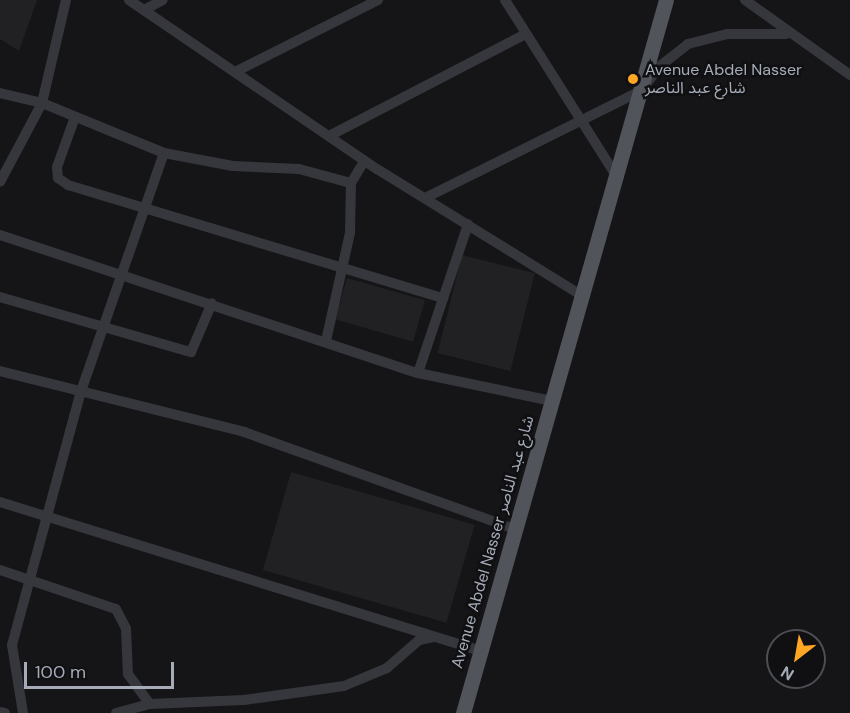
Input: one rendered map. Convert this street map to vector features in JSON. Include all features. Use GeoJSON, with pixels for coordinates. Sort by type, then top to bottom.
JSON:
{"type":"FeatureCollection","features":[{"type":"Feature","properties":{"kind":"main road","name":"Avenue Abdel Nasser شارع عبد الناصر"},"geometry":{"type":"LineString","coordinates":[[463,713],[618,179],[666,0]]}},
{"type":"Feature","properties":{"kind":"street"},"geometry":{"type":"LineString","coordinates":[[0,182],[42,103],[66,0]]}},
{"type":"Feature","properties":{"kind":"street"},"geometry":{"type":"LineString","coordinates":[[129,0],[364,161],[583,296]]}},
{"type":"Feature","properties":{"kind":"street"},"geometry":{"type":"LineString","coordinates":[[144,10],[163,0]]}},
{"type":"Feature","properties":{"kind":"street"},"geometry":{"type":"LineString","coordinates":[[235,72],[378,0]]}},
{"type":"Feature","properties":{"kind":"street"},"geometry":{"type":"LineString","coordinates":[[505,0],[524,35],[618,179]]}},
{"type":"Feature","properties":{"kind":"street"},"geometry":{"type":"LineString","coordinates":[[513,14],[517,0]]}},
{"type":"Feature","properties":{"kind":"street"},"geometry":{"type":"LineString","coordinates":[[745,0],[786,34],[850,75]]}},
{"type":"Feature","properties":{"kind":"street"},"geometry":{"type":"LineString","coordinates":[[425,198],[579,118],[641,91],[660,66],[688,44],[727,34],[786,34]]}},
{"type":"Feature","properties":{"kind":"street"},"geometry":{"type":"LineString","coordinates":[[329,136],[524,35]]}},
{"type":"Feature","properties":{"kind":"street"},"geometry":{"type":"LineString","coordinates":[[0,93],[42,103],[164,153],[233,166],[299,169],[351,183]]}},
{"type":"Feature","properties":{"kind":"street"},"geometry":{"type":"LineString","coordinates":[[75,117],[58,178],[94,197],[443,298]]}},
{"type":"Feature","properties":{"kind":"street"},"geometry":{"type":"LineString","coordinates":[[23,713],[12,645],[49,520],[80,394],[164,153]]}},
{"type":"Feature","properties":{"kind":"street"},"geometry":{"type":"LineString","coordinates":[[326,341],[350,233],[351,183],[364,161]]}},
{"type":"Feature","properties":{"kind":"street"},"geometry":{"type":"LineString","coordinates":[[418,373],[468,224]]}},
{"type":"Feature","properties":{"kind":"street"},"geometry":{"type":"LineString","coordinates":[[0,235],[120,276],[212,303],[418,373],[552,401]]}},
{"type":"Feature","properties":{"kind":"street"},"geometry":{"type":"LineString","coordinates":[[0,297],[191,352],[212,303]]}},
{"type":"Feature","properties":{"kind":"street"},"geometry":{"type":"LineString","coordinates":[[0,371],[80,394],[283,445],[515,529]]}},
{"type":"Feature","properties":{"kind":"street"},"geometry":{"type":"LineString","coordinates":[[0,502],[49,520],[481,651]]}},
{"type":"Feature","properties":{"kind":"street"},"geometry":{"type":"LineString","coordinates":[[0,570],[117,609],[126,629],[128,674],[150,704]]}},
{"type":"Feature","properties":{"kind":"street"},"geometry":{"type":"LineString","coordinates":[[116,713],[150,704],[244,700],[344,687],[387,668],[419,640],[434,636]]}},
{"type":"Feature","properties":{"kind":"street"},"geometry":{"type":"LineString","coordinates":[[0,712],[5,713]]}},
{"type":"Feature","properties":{"kind":"shaded area"},"geometry":{"type":"Polygon","coordinates":[[[0,0],[37,0],[19,51],[0,39],[0,0]]]}},
{"type":"Feature","properties":{"kind":"shaded area"},"geometry":{"type":"Polygon","coordinates":[[[462,255],[535,273],[510,371],[438,353],[462,255]]]}},
{"type":"Feature","properties":{"kind":"shaded area"},"geometry":{"type":"Polygon","coordinates":[[[347,278],[425,300],[413,342],[335,319],[347,278]]]}},
{"type":"Feature","properties":{"kind":"shaded area"},"geometry":{"type":"Polygon","coordinates":[[[291,472],[475,525],[446,623],[263,570],[291,472]]]}},
{"type":"Feature","properties":{"kind":"place","name":"Avenue Abdel Nasser شارع عبد الناصر"},"geometry":{"type":"Point","coordinates":[633,79]}}]}
